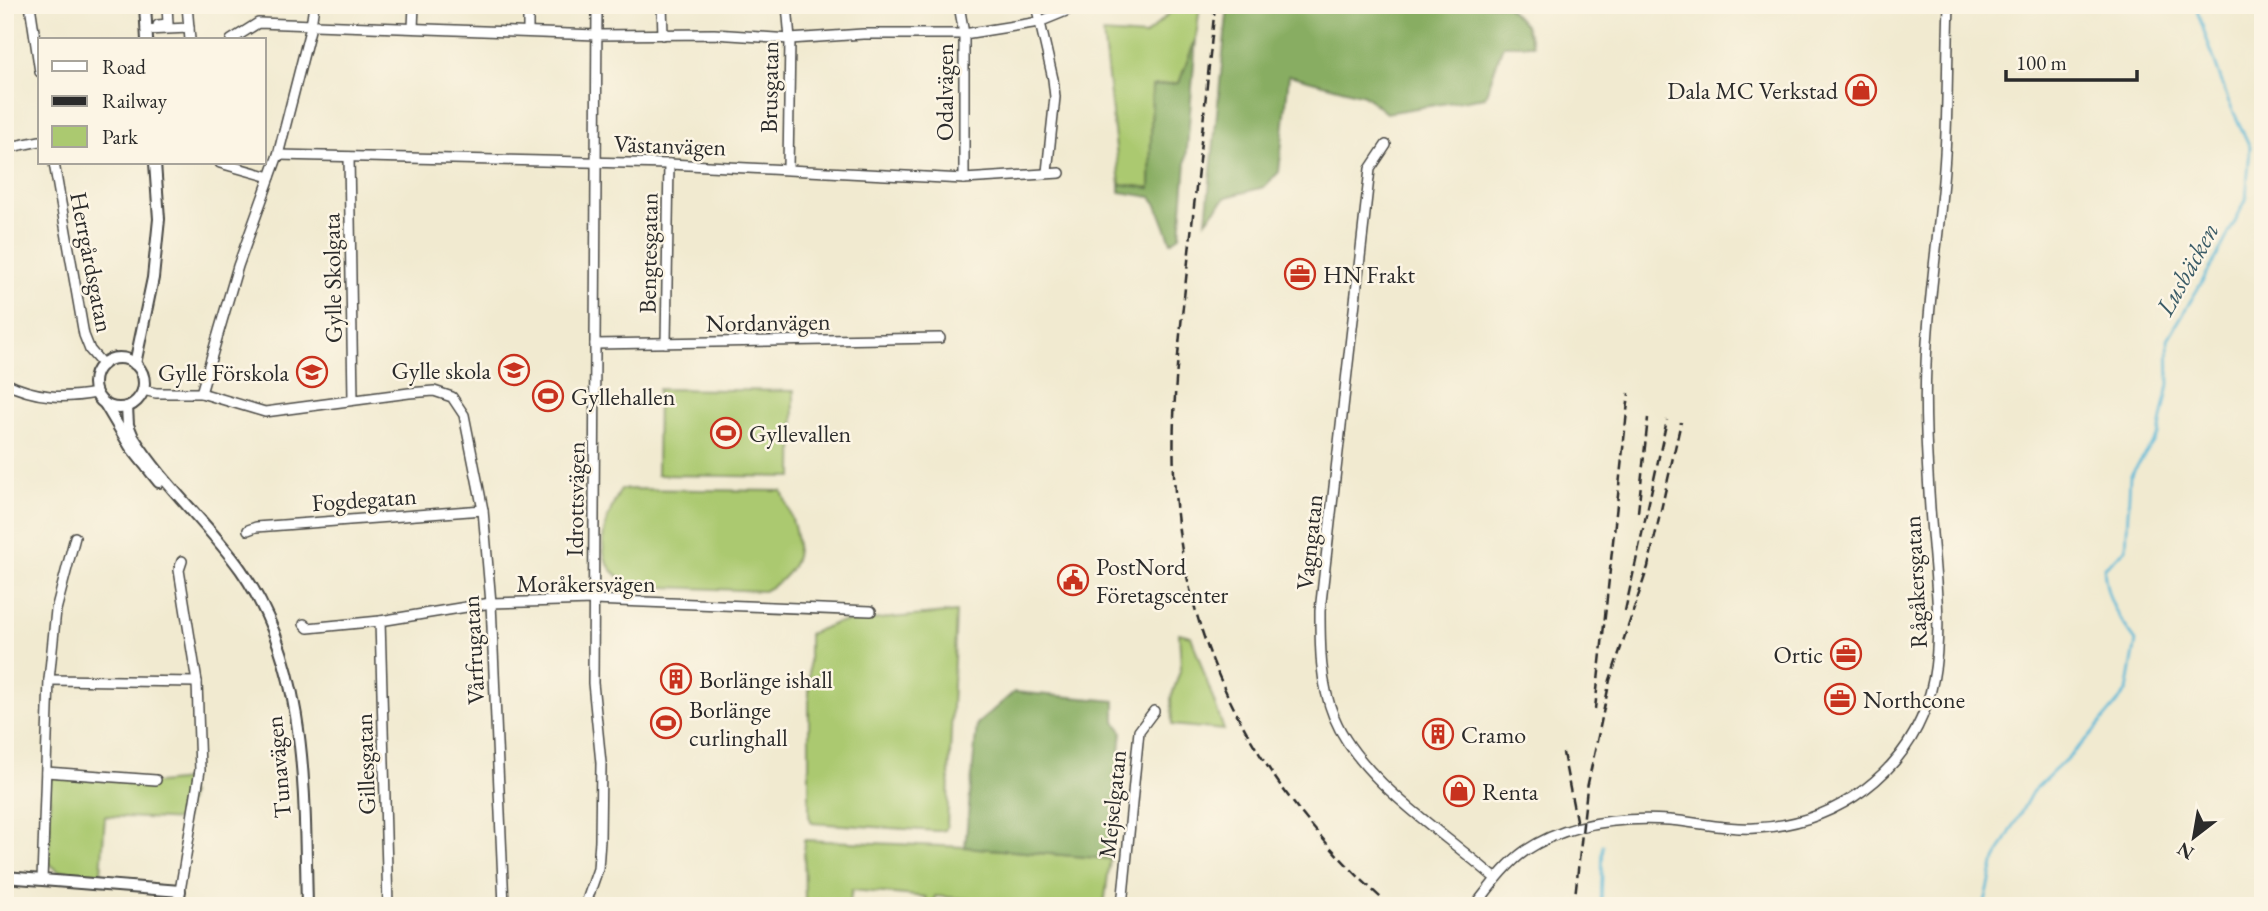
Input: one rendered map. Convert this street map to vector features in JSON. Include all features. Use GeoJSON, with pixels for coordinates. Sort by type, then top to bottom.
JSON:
{"type":"FeatureCollection","features":[{"type":"Feature","properties":{"kind":"street"},"geometry":{"type":"LineString","coordinates":[[30,5],[38,59]]}},
{"type":"Feature","properties":{"kind":"street"},"geometry":{"type":"LineString","coordinates":[[145,5],[146,32]]}},
{"type":"Feature","properties":{"kind":"street"},"geometry":{"type":"LineString","coordinates":[[146,32],[168,24],[167,5]]}},
{"type":"Feature","properties":{"kind":"street"},"geometry":{"type":"LineString","coordinates":[[187,5],[190,38]]}},
{"type":"Feature","properties":{"kind":"street"},"geometry":{"type":"LineString","coordinates":[[201,393],[238,266],[278,155],[314,5]]}},
{"type":"Feature","properties":{"kind":"street"},"geometry":{"type":"LineString","coordinates":[[414,5],[414,28]]}},
{"type":"Feature","properties":{"kind":"street"},"geometry":{"type":"LineString","coordinates":[[528,5],[528,32]]}},
{"type":"Feature","properties":{"kind":"street","name":"Idrottsvägen"},"geometry":{"type":"LineString","coordinates":[[585,906],[598,870],[600,840],[601,763],[593,683],[597,5]]}},
{"type":"Feature","properties":{"kind":"street"},"geometry":{"type":"LineString","coordinates":[[662,5],[663,34]]}},
{"type":"Feature","properties":{"kind":"street","name":"Brusgatan"},"geometry":{"type":"LineString","coordinates":[[787,5],[790,39],[788,169]]}},
{"type":"Feature","properties":{"kind":"street","name":"Odalvägen"},"geometry":{"type":"LineString","coordinates":[[959,5],[964,34],[964,179]]}},
{"type":"Feature","properties":{"kind":"street"},"geometry":{"type":"LineString","coordinates":[[1036,5],[1055,97],[1047,172]]}},
{"type":"Feature","properties":{"kind":"street"},"geometry":{"type":"LineString","coordinates":[[234,38],[258,23],[597,34],[714,34],[790,39],[863,34],[964,34],[1039,22],[1073,5]]}},
{"type":"Feature","properties":{"kind":"street","name":"Rågåkersgatan"},"geometry":{"type":"LineString","coordinates":[[1475,906],[1496,879],[1523,852],[1556,834],[1621,820],[1668,820],[1752,828],[1805,820],[1841,804],[1875,781],[1906,748],[1919,725],[1932,690],[1939,651],[1930,508],[1926,365],[1945,155],[1948,5]]}},
{"type":"Feature","properties":{"kind":"street"},"geometry":{"type":"LineString","coordinates":[[146,32],[189,28]]}},
{"type":"Feature","properties":{"kind":"street"},"geometry":{"type":"LineString","coordinates":[[5,148],[38,141]]}},
{"type":"Feature","properties":{"kind":"street","name":"Vagngatan"},"geometry":{"type":"LineString","coordinates":[[1386,145],[1370,169],[1320,611],[1320,654],[1333,715],[1342,734],[1368,768],[1496,879]]}},
{"type":"Feature","properties":{"kind":"street","name":"Västanvägen"},"geometry":{"type":"LineString","coordinates":[[278,155],[669,164],[964,179],[1060,173]]}},
{"type":"Feature","properties":{"kind":"street","name":"Gylle Skolgata"},"geometry":{"type":"LineString","coordinates":[[349,157],[353,399]]}},
{"type":"Feature","properties":{"kind":"street","name":"Herrgårdsgatan"},"geometry":{"type":"LineString","coordinates":[[54,164],[83,335],[90,350],[103,365]]}},
{"type":"Feature","properties":{"kind":"street"},"geometry":{"type":"LineString","coordinates":[[135,364],[153,278],[159,219],[155,164]]}},
{"type":"Feature","properties":{"kind":"street"},"geometry":{"type":"LineString","coordinates":[[224,164],[270,177]]}},
{"type":"Feature","properties":{"kind":"street","name":"Bengtesgatan"},"geometry":{"type":"LineString","coordinates":[[666,343],[669,164]]}},
{"type":"Feature","properties":{"kind":"street","name":"Nordanvägen"},"geometry":{"type":"LineString","coordinates":[[595,344],[940,338]]}},
{"type":"Feature","properties":{"kind":"street"},"geometry":{"type":"LineString","coordinates":[[115,359],[135,364],[143,376],[143,390],[134,403],[127,407],[105,404],[96,393],[95,378],[103,365],[115,359]]}},
{"type":"Feature","properties":{"kind":"street"},"geometry":{"type":"LineString","coordinates":[[5,383],[43,396],[96,393]]}},
{"type":"Feature","properties":{"kind":"street"},"geometry":{"type":"LineString","coordinates":[[143,390],[156,393],[201,393],[265,412],[353,399]]}},
{"type":"Feature","properties":{"kind":"street","name":"Vårfrugatan"},"geometry":{"type":"LineString","coordinates":[[353,399],[434,391],[452,397],[464,415],[483,510],[491,603],[504,906]]}},
{"type":"Feature","properties":{"kind":"street","name":"Tunavägen"},"geometry":{"type":"LineString","coordinates":[[105,404],[122,435],[148,470],[239,573],[272,627]]}},
{"type":"Feature","properties":{"kind":"street","name":"Tunavägen"},"geometry":{"type":"LineString","coordinates":[[127,407],[128,425],[138,445],[241,570],[272,627],[284,660],[299,735],[307,906]]}},
{"type":"Feature","properties":{"kind":"street","name":"Fogdegatan"},"geometry":{"type":"LineString","coordinates":[[248,530],[256,527],[483,510]]}},
{"type":"Feature","properties":{"kind":"street"},"geometry":{"type":"LineString","coordinates":[[42,880],[49,680],[56,610],[75,537]]}},
{"type":"Feature","properties":{"kind":"street"},"geometry":{"type":"LineString","coordinates":[[177,906],[200,770],[197,682],[179,570],[182,561]]}},
{"type":"Feature","properties":{"kind":"street","name":"Moråkersvägen"},"geometry":{"type":"LineString","coordinates":[[304,624],[308,628],[380,621],[491,603],[593,600],[872,611]]}},
{"type":"Feature","properties":{"kind":"street","name":"Gillesgatan"},"geometry":{"type":"LineString","coordinates":[[380,621],[388,906]]}},
{"type":"Feature","properties":{"kind":"street"},"geometry":{"type":"LineString","coordinates":[[49,680],[197,682]]}},
{"type":"Feature","properties":{"kind":"street","name":"Mejselgatan"},"geometry":{"type":"LineString","coordinates":[[1122,906],[1139,731],[1154,711]]}},
{"type":"Feature","properties":{"kind":"street"},"geometry":{"type":"LineString","coordinates":[[46,772],[156,780]]}},
{"type":"Feature","properties":{"kind":"street"},"geometry":{"type":"LineString","coordinates":[[5,877],[180,891]]}},
{"type":"Feature","properties":{"kind":"green space"},"geometry":{"type":"Polygon","coordinates":[[[1178,5],[1200,5],[1196,38],[1179,83],[1152,86],[1150,188],[1120,184],[1103,33],[1145,36],[1178,5]]]}},
{"type":"Feature","properties":{"kind":"green space"},"geometry":{"type":"Polygon","coordinates":[[[1228,5],[1506,5],[1525,25],[1533,45],[1503,45],[1485,97],[1386,113],[1364,95],[1289,75],[1279,172],[1264,187],[1226,197],[1206,221],[1228,5]]]}},
{"type":"Feature","properties":{"kind":"green space"},"geometry":{"type":"Polygon","coordinates":[[[1196,38],[1180,236],[1171,242],[1156,203],[1151,197],[1120,192],[1120,184],[1150,188],[1152,86],[1179,83],[1196,38]]]}},
{"type":"Feature","properties":{"kind":"green space","name":"Gyllevallen"},"geometry":{"type":"Polygon","coordinates":[[[658,389],[794,391],[793,477],[657,475],[658,389]]]}},
{"type":"Feature","properties":{"kind":"green space"},"geometry":{"type":"Polygon","coordinates":[[[621,489],[782,491],[796,535],[795,559],[790,571],[764,591],[639,586],[622,579],[611,569],[605,558],[603,545],[608,517],[621,489]]]}},
{"type":"Feature","properties":{"kind":"green space"},"geometry":{"type":"Polygon","coordinates":[[[956,612],[945,830],[812,823],[809,816],[809,634],[836,623],[956,612]]]}},
{"type":"Feature","properties":{"kind":"green space"},"geometry":{"type":"Polygon","coordinates":[[[1179,633],[1191,636],[1224,730],[1172,725],[1171,698],[1181,668],[1179,633]]]}},
{"type":"Feature","properties":{"kind":"green space"},"geometry":{"type":"Polygon","coordinates":[[[1014,692],[1115,701],[1115,722],[1122,731],[1110,859],[965,847],[977,724],[1014,692]]]}},
{"type":"Feature","properties":{"kind":"green space"},"geometry":{"type":"Polygon","coordinates":[[[50,776],[158,783],[188,780],[186,789],[190,794],[184,820],[105,816],[101,874],[58,871],[49,863],[50,776]]]}},
{"type":"Feature","properties":{"kind":"green space"},"geometry":{"type":"Polygon","coordinates":[[[804,840],[965,847],[1110,859],[1104,906],[1044,906],[935,896],[934,906],[926,906],[926,897],[852,890],[849,905],[805,903],[804,840]]]}},
{"type":"Feature","properties":{"kind":"waterway","name":"Lusbäcken"},"geometry":{"type":"LineString","coordinates":[[1984,906],[1995,860],[2032,792],[2087,739],[2127,691],[2136,641],[2114,607],[2107,589],[2104,568],[2126,549],[2130,476],[2159,434],[2169,384],[2168,339],[2216,258],[2246,200],[2250,147],[2228,100],[2195,5]]}},
{"type":"Feature","properties":{"kind":"waterway"},"geometry":{"type":"LineString","coordinates":[[1601,906],[1603,845]]}},
{"type":"Feature","properties":{"kind":"railway"},"geometry":{"type":"LineString","coordinates":[[1215,5],[1175,391],[1173,446],[1180,538],[1193,599],[1211,658],[1236,713],[1267,765],[1303,815],[1344,862],[1390,906]]}},
{"type":"Feature","properties":{"kind":"railway"},"geometry":{"type":"LineString","coordinates":[[1595,709],[1629,393]]}},
{"type":"Feature","properties":{"kind":"railway"},"geometry":{"type":"LineString","coordinates":[[1638,512],[1648,418]]}},
{"type":"Feature","properties":{"kind":"railway"},"geometry":{"type":"LineString","coordinates":[[1625,611],[1667,420]]}},
{"type":"Feature","properties":{"kind":"railway"},"geometry":{"type":"LineString","coordinates":[[1574,906],[1587,788],[1610,680],[1648,567],[1681,422]]}},
{"type":"Feature","properties":{"kind":"railway"},"geometry":{"type":"LineString","coordinates":[[1563,753],[1577,825]]}},
{"type":"Feature","properties":{"kind":"place","name":"Dala MC Verkstad"},"geometry":{"type":"Point","coordinates":[1861,90]}},
{"type":"Feature","properties":{"kind":"place","name":"HN Frakt"},"geometry":{"type":"Point","coordinates":[1300,274]}},
{"type":"Feature","properties":{"kind":"place","name":"Gylle skola"},"geometry":{"type":"Point","coordinates":[514,370]}},
{"type":"Feature","properties":{"kind":"place","name":"Gylle Förskola"},"geometry":{"type":"Point","coordinates":[312,372]}},
{"type":"Feature","properties":{"kind":"place","name":"Gyllehallen"},"geometry":{"type":"Point","coordinates":[548,396]}},
{"type":"Feature","properties":{"kind":"place","name":"Gyllevallen"},"geometry":{"type":"Point","coordinates":[726,433]}},
{"type":"Feature","properties":{"kind":"place","name":"PostNord Företagscenter"},"geometry":{"type":"Point","coordinates":[1073,580]}},
{"type":"Feature","properties":{"kind":"place","name":"Ortic"},"geometry":{"type":"Point","coordinates":[1846,654]}},
{"type":"Feature","properties":{"kind":"place","name":"Borlänge ishall"},"geometry":{"type":"Point","coordinates":[676,679]}},
{"type":"Feature","properties":{"kind":"place","name":"Northcone"},"geometry":{"type":"Point","coordinates":[1840,699]}},
{"type":"Feature","properties":{"kind":"place","name":"Borlänge curlinghall"},"geometry":{"type":"Point","coordinates":[666,723]}},
{"type":"Feature","properties":{"kind":"place","name":"Cramo"},"geometry":{"type":"Point","coordinates":[1438,734]}},
{"type":"Feature","properties":{"kind":"place","name":"Renta"},"geometry":{"type":"Point","coordinates":[1459,791]}}]}
